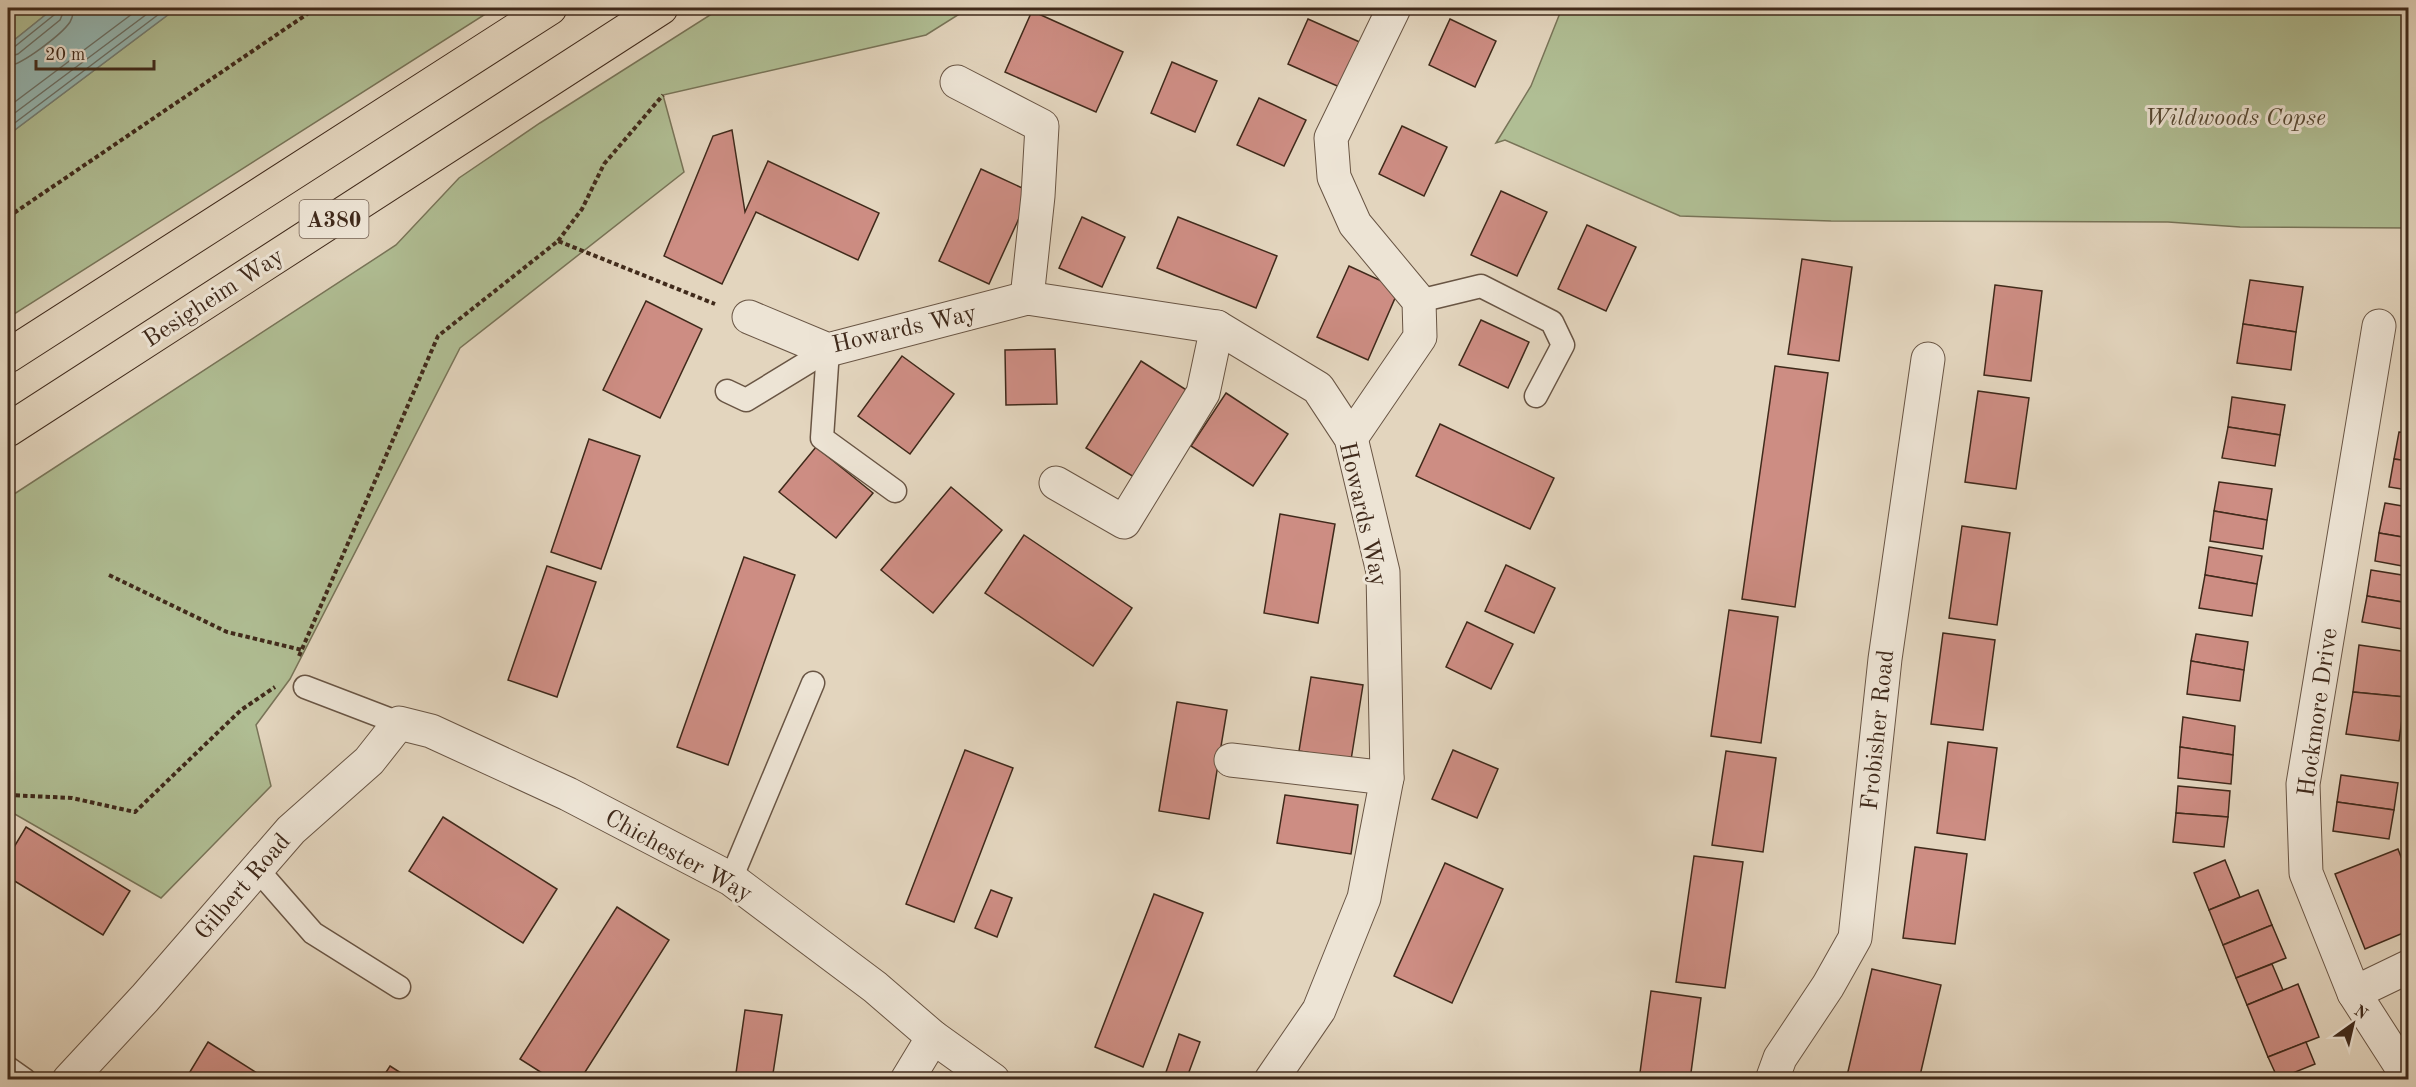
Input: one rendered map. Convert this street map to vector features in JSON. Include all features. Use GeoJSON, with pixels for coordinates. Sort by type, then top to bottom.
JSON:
{"type":"FeatureCollection","features":[{"type":"Feature","properties":{"kind":"highway","name":"A380"},"geometry":{"type":"LineString","coordinates":[[8,356],[550,8]]}},
{"type":"Feature","properties":{"kind":"highway","name":"Besigheim Way"},"geometry":{"type":"LineString","coordinates":[[8,430],[661,8]]}},
{"type":"Feature","properties":{"kind":"street"},"geometry":{"type":"LineString","coordinates":[[1351,438],[1420,337],[1419,301],[1355,224],[1334,177],[1331,138],[1394,8]]}},
{"type":"Feature","properties":{"kind":"street"},"geometry":{"type":"LineString","coordinates":[[957,82],[1042,126],[1038,196],[1027,298]]}},
{"type":"Feature","properties":{"kind":"street","name":"Howards Way"},"geometry":{"type":"LineString","coordinates":[[749,317],[828,350],[1027,298],[1216,327],[1318,388],[1351,438],[1383,572],[1388,778],[1364,898],[1319,1010],[1271,1080]]}},
{"type":"Feature","properties":{"kind":"street","name":"Hockmore Drive"},"geometry":{"type":"LineString","coordinates":[[2379,326],[2303,784],[2306,873],[2354,993],[2408,1077]]}},
{"type":"Feature","properties":{"kind":"street"},"geometry":{"type":"LineString","coordinates":[[1056,483],[1124,522],[1203,393],[1216,327]]}},
{"type":"Feature","properties":{"kind":"street","name":"Frobisher Road"},"geometry":{"type":"LineString","coordinates":[[1772,1080],[1780,1058],[1828,986],[1855,938],[1885,658],[1928,359]]}},
{"type":"Feature","properties":{"kind":"street","name":"Chichester Way"},"geometry":{"type":"LineString","coordinates":[[399,723],[431,731],[568,794],[731,879],[875,987],[933,1037],[993,1080]]}},
{"type":"Feature","properties":{"kind":"street","name":"Gilbert Road"},"geometry":{"type":"LineString","coordinates":[[69,1080],[145,998],[291,830],[369,760],[399,723]]}},
{"type":"Feature","properties":{"kind":"street"},"geometry":{"type":"LineString","coordinates":[[1231,760],[1388,778]]}},
{"type":"Feature","properties":{"kind":"street"},"geometry":{"type":"LineString","coordinates":[[2354,993],[2409,968]]}},
{"type":"Feature","properties":{"kind":"street"},"geometry":{"type":"LineString","coordinates":[[907,1080],[933,1037]]}},
{"type":"Feature","properties":{"kind":"lane"},"geometry":{"type":"LineString","coordinates":[[1419,301],[1481,286],[1552,322],[1563,345],[1536,396]]}},
{"type":"Feature","properties":{"kind":"lane"},"geometry":{"type":"LineString","coordinates":[[727,391],[746,400],[828,350]]}},
{"type":"Feature","properties":{"kind":"lane"},"geometry":{"type":"LineString","coordinates":[[828,350],[822,438],[895,491]]}},
{"type":"Feature","properties":{"kind":"lane"},"geometry":{"type":"LineString","coordinates":[[297,683],[399,723]]}},
{"type":"Feature","properties":{"kind":"lane"},"geometry":{"type":"LineString","coordinates":[[731,879],[813,683]]}},
{"type":"Feature","properties":{"kind":"lane"},"geometry":{"type":"LineString","coordinates":[[257,869],[314,933],[399,987]]}},
{"type":"Feature","properties":{"kind":"lane"},"geometry":{"type":"LineString","coordinates":[[8,1068],[25,1080]]}},
{"type":"Feature","properties":{"kind":"path"},"geometry":{"type":"LineString","coordinates":[[8,218],[316,8]]}},
{"type":"Feature","properties":{"kind":"path"},"geometry":{"type":"LineString","coordinates":[[8,795],[72,798],[135,812],[241,710],[265,692],[297,683],[302,650],[438,336],[558,241],[582,209],[604,164],[663,95]]}},
{"type":"Feature","properties":{"kind":"path"},"geometry":{"type":"LineString","coordinates":[[558,241],[749,317]]}},
{"type":"Feature","properties":{"kind":"path"},"geometry":{"type":"LineString","coordinates":[[109,575],[227,632],[302,650]]}},
{"type":"Feature","properties":{"kind":"green space"},"geometry":{"type":"Polygon","coordinates":[[[8,8],[54,8],[8,45],[8,8]]]}},
{"type":"Feature","properties":{"kind":"green space"},"geometry":{"type":"Polygon","coordinates":[[[177,8],[495,8],[8,318],[8,135],[177,8]]]}},
{"type":"Feature","properties":{"kind":"green space"},"geometry":{"type":"Polygon","coordinates":[[[721,8],[969,8],[926,35],[663,95],[684,172],[460,348],[290,679],[256,725],[271,786],[161,898],[8,812],[8,498],[396,245],[459,178],[540,123],[721,8]]]}},
{"type":"Feature","properties":{"kind":"green space","name":"Wildwoods Copse"},"geometry":{"type":"Polygon","coordinates":[[[1562,8],[2408,8],[2408,228],[2240,227],[2168,222],[1831,221],[1680,216],[1505,140],[1496,143],[1531,86],[1562,8]]]}},
{"type":"Feature","properties":{"kind":"water"},"geometry":{"type":"Polygon","coordinates":[[[54,8],[177,8],[8,135],[8,45],[54,8]]]}},
{"type":"Feature","properties":{"kind":"building"},"geometry":{"type":"Polygon","coordinates":[[[1032,11],[1123,52],[1096,112],[1005,72],[1032,11]]]}},
{"type":"Feature","properties":{"kind":"building"},"geometry":{"type":"Polygon","coordinates":[[[1308,19],[1364,44],[1344,89],[1288,64],[1308,19]]]}},
{"type":"Feature","properties":{"kind":"building"},"geometry":{"type":"Polygon","coordinates":[[[1450,19],[1496,41],[1475,87],[1429,65],[1450,19]]]}},
{"type":"Feature","properties":{"kind":"building"},"geometry":{"type":"Polygon","coordinates":[[[1172,62],[1217,81],[1195,132],[1151,113],[1172,62]]]}},
{"type":"Feature","properties":{"kind":"building"},"geometry":{"type":"Polygon","coordinates":[[[1259,98],[1306,120],[1284,166],[1237,145],[1259,98]]]}},
{"type":"Feature","properties":{"kind":"building"},"geometry":{"type":"Polygon","coordinates":[[[1402,126],[1447,147],[1424,196],[1379,174],[1402,126]]]}},
{"type":"Feature","properties":{"kind":"building"},"geometry":{"type":"Polygon","coordinates":[[[732,130],[745,212],[768,161],[879,213],[858,260],[756,212],[722,284],[664,256],[713,136],[732,130]]]}},
{"type":"Feature","properties":{"kind":"building"},"geometry":{"type":"Polygon","coordinates":[[[981,169],[1031,192],[989,284],[939,261],[981,169]]]}},
{"type":"Feature","properties":{"kind":"building"},"geometry":{"type":"Polygon","coordinates":[[[1501,191],[1547,212],[1517,276],[1471,255],[1501,191]]]}},
{"type":"Feature","properties":{"kind":"building"},"geometry":{"type":"Polygon","coordinates":[[[1082,217],[1125,237],[1102,287],[1059,268],[1082,217]]]}},
{"type":"Feature","properties":{"kind":"building"},"geometry":{"type":"Polygon","coordinates":[[[1178,217],[1277,256],[1256,308],[1157,268],[1178,217]]]}},
{"type":"Feature","properties":{"kind":"building"},"geometry":{"type":"Polygon","coordinates":[[[1587,225],[1636,247],[1606,311],[1558,289],[1587,225]]]}},
{"type":"Feature","properties":{"kind":"building"},"geometry":{"type":"Polygon","coordinates":[[[1802,259],[1852,267],[1839,361],[1788,354],[1802,259]]]}},
{"type":"Feature","properties":{"kind":"building"},"geometry":{"type":"Polygon","coordinates":[[[1349,266],[1399,289],[1368,360],[1317,337],[1349,266]]]}},
{"type":"Feature","properties":{"kind":"building"},"geometry":{"type":"Polygon","coordinates":[[[2250,280],[2303,287],[2296,332],[2243,324],[2250,280]]]}},
{"type":"Feature","properties":{"kind":"building"},"geometry":{"type":"Polygon","coordinates":[[[1995,285],[2042,291],[2031,381],[1984,375],[1995,285]]]}},
{"type":"Feature","properties":{"kind":"building"},"geometry":{"type":"Polygon","coordinates":[[[646,301],[702,329],[660,418],[603,390],[646,301]]]}},
{"type":"Feature","properties":{"kind":"building"},"geometry":{"type":"Polygon","coordinates":[[[1481,320],[1529,342],[1508,388],[1459,365],[1481,320]]]}},
{"type":"Feature","properties":{"kind":"building"},"geometry":{"type":"Polygon","coordinates":[[[2243,324],[2296,332],[2291,370],[2237,363],[2243,324]]]}},
{"type":"Feature","properties":{"kind":"building"},"geometry":{"type":"Polygon","coordinates":[[[1055,349],[1057,404],[1006,405],[1005,350],[1055,349]]]}},
{"type":"Feature","properties":{"kind":"building"},"geometry":{"type":"Polygon","coordinates":[[[902,356],[954,394],[910,454],[858,416],[902,356]]]}},
{"type":"Feature","properties":{"kind":"building"},"geometry":{"type":"Polygon","coordinates":[[[1141,361],[1188,391],[1134,477],[1086,448],[1141,361]]]}},
{"type":"Feature","properties":{"kind":"building"},"geometry":{"type":"Polygon","coordinates":[[[1775,366],[1828,373],[1795,607],[1742,599],[1775,366]]]}},
{"type":"Feature","properties":{"kind":"building"},"geometry":{"type":"Polygon","coordinates":[[[1978,391],[2029,398],[2016,489],[1965,482],[1978,391]]]}},
{"type":"Feature","properties":{"kind":"building"},"geometry":{"type":"Polygon","coordinates":[[[1226,393],[1288,434],[1253,486],[1191,446],[1226,393]]]}},
{"type":"Feature","properties":{"kind":"building"},"geometry":{"type":"Polygon","coordinates":[[[2232,397],[2285,405],[2280,435],[2228,427],[2232,397]]]}},
{"type":"Feature","properties":{"kind":"building"},"geometry":{"type":"Polygon","coordinates":[[[1440,424],[1554,478],[1530,529],[1416,476],[1440,424]]]}},
{"type":"Feature","properties":{"kind":"building"},"geometry":{"type":"Polygon","coordinates":[[[2228,427],[2280,435],[2275,466],[2222,458],[2228,427]]]}},
{"type":"Feature","properties":{"kind":"building"},"geometry":{"type":"Polygon","coordinates":[[[2399,432],[2408,433],[2408,461],[2394,459],[2399,432]]]}},
{"type":"Feature","properties":{"kind":"building"},"geometry":{"type":"Polygon","coordinates":[[[589,439],[640,456],[601,569],[551,552],[589,439]]]}},
{"type":"Feature","properties":{"kind":"building"},"geometry":{"type":"Polygon","coordinates":[[[816,447],[873,493],[836,538],[779,492],[816,447]]]}},
{"type":"Feature","properties":{"kind":"building"},"geometry":{"type":"Polygon","coordinates":[[[2394,459],[2408,461],[2408,490],[2389,487],[2394,459]]]}},
{"type":"Feature","properties":{"kind":"building"},"geometry":{"type":"Polygon","coordinates":[[[2219,482],[2272,489],[2267,520],[2214,511],[2219,482]]]}},
{"type":"Feature","properties":{"kind":"building"},"geometry":{"type":"Polygon","coordinates":[[[951,487],[1002,530],[933,613],[881,570],[951,487]]]}},
{"type":"Feature","properties":{"kind":"building"},"geometry":{"type":"Polygon","coordinates":[[[2385,503],[2408,507],[2408,538],[2379,533],[2385,503]]]}},
{"type":"Feature","properties":{"kind":"building"},"geometry":{"type":"Polygon","coordinates":[[[2214,511],[2267,520],[2263,549],[2210,541],[2214,511]]]}},
{"type":"Feature","properties":{"kind":"building"},"geometry":{"type":"Polygon","coordinates":[[[1280,514],[1335,524],[1318,623],[1264,613],[1280,514]]]}},
{"type":"Feature","properties":{"kind":"building"},"geometry":{"type":"Polygon","coordinates":[[[1962,526],[2010,533],[1997,625],[1949,618],[1962,526]]]}},
{"type":"Feature","properties":{"kind":"building"},"geometry":{"type":"Polygon","coordinates":[[[2379,533],[2408,538],[2408,567],[2375,561],[2379,533]]]}},
{"type":"Feature","properties":{"kind":"building"},"geometry":{"type":"Polygon","coordinates":[[[1024,535],[1132,608],[1093,666],[985,593],[1024,535]]]}},
{"type":"Feature","properties":{"kind":"building"},"geometry":{"type":"Polygon","coordinates":[[[2209,547],[2262,556],[2257,584],[2205,575],[2209,547]]]}},
{"type":"Feature","properties":{"kind":"building"},"geometry":{"type":"Polygon","coordinates":[[[744,557],[795,575],[728,765],[677,747],[744,557]]]}},
{"type":"Feature","properties":{"kind":"building"},"geometry":{"type":"Polygon","coordinates":[[[1506,565],[1555,588],[1534,633],[1485,611],[1506,565]]]}},
{"type":"Feature","properties":{"kind":"building"},"geometry":{"type":"Polygon","coordinates":[[[547,566],[596,582],[557,697],[508,680],[547,566]]]}},
{"type":"Feature","properties":{"kind":"building"},"geometry":{"type":"Polygon","coordinates":[[[2371,570],[2408,576],[2408,603],[2367,596],[2371,570]]]}},
{"type":"Feature","properties":{"kind":"building"},"geometry":{"type":"Polygon","coordinates":[[[2205,575],[2257,584],[2252,616],[2199,608],[2205,575]]]}},
{"type":"Feature","properties":{"kind":"building"},"geometry":{"type":"Polygon","coordinates":[[[2367,596],[2408,603],[2408,630],[2362,622],[2367,596]]]}},
{"type":"Feature","properties":{"kind":"building"},"geometry":{"type":"Polygon","coordinates":[[[1729,610],[1778,617],[1761,743],[1711,736],[1729,610]]]}},
{"type":"Feature","properties":{"kind":"building"},"geometry":{"type":"Polygon","coordinates":[[[1467,622],[1513,644],[1491,689],[1446,667],[1467,622]]]}},
{"type":"Feature","properties":{"kind":"building"},"geometry":{"type":"Polygon","coordinates":[[[1943,633],[1995,640],[1983,730],[1931,724],[1943,633]]]}},
{"type":"Feature","properties":{"kind":"building"},"geometry":{"type":"Polygon","coordinates":[[[2196,634],[2248,642],[2244,670],[2191,661],[2196,634]]]}},
{"type":"Feature","properties":{"kind":"building"},"geometry":{"type":"Polygon","coordinates":[[[2359,645],[2408,652],[2405,697],[2353,692],[2359,645]]]}},
{"type":"Feature","properties":{"kind":"building"},"geometry":{"type":"Polygon","coordinates":[[[2191,661],[2244,670],[2240,701],[2187,694],[2191,661]]]}},
{"type":"Feature","properties":{"kind":"building"},"geometry":{"type":"Polygon","coordinates":[[[1311,677],[1363,685],[1351,760],[1299,751],[1311,677]]]}},
{"type":"Feature","properties":{"kind":"building"},"geometry":{"type":"Polygon","coordinates":[[[2353,692],[2405,697],[2399,741],[2346,734],[2353,692]]]}},
{"type":"Feature","properties":{"kind":"building"},"geometry":{"type":"Polygon","coordinates":[[[1177,702],[1227,710],[1209,819],[1159,811],[1177,702]]]}},
{"type":"Feature","properties":{"kind":"building"},"geometry":{"type":"Polygon","coordinates":[[[2183,717],[2235,726],[2233,755],[2180,747],[2183,717]]]}},
{"type":"Feature","properties":{"kind":"building"},"geometry":{"type":"Polygon","coordinates":[[[1948,742],[1997,748],[1985,840],[1937,833],[1948,742]]]}},
{"type":"Feature","properties":{"kind":"building"},"geometry":{"type":"Polygon","coordinates":[[[2180,747],[2233,755],[2231,784],[2178,778],[2180,747]]]}},
{"type":"Feature","properties":{"kind":"building"},"geometry":{"type":"Polygon","coordinates":[[[965,750],[1013,768],[954,922],[906,904],[965,750]]]}},
{"type":"Feature","properties":{"kind":"building"},"geometry":{"type":"Polygon","coordinates":[[[1453,750],[1498,769],[1477,818],[1432,799],[1453,750]]]}},
{"type":"Feature","properties":{"kind":"building"},"geometry":{"type":"Polygon","coordinates":[[[1726,751],[1776,758],[1763,852],[1712,845],[1726,751]]]}},
{"type":"Feature","properties":{"kind":"building"},"geometry":{"type":"Polygon","coordinates":[[[2341,775],[2398,783],[2394,810],[2337,802],[2341,775]]]}},
{"type":"Feature","properties":{"kind":"building"},"geometry":{"type":"Polygon","coordinates":[[[2178,786],[2230,791],[2228,817],[2176,813],[2178,786]]]}},
{"type":"Feature","properties":{"kind":"building"},"geometry":{"type":"Polygon","coordinates":[[[1285,795],[1358,805],[1351,854],[1277,843],[1285,795]]]}},
{"type":"Feature","properties":{"kind":"building"},"geometry":{"type":"Polygon","coordinates":[[[2337,802],[2394,810],[2389,839],[2333,831],[2337,802]]]}},
{"type":"Feature","properties":{"kind":"building"},"geometry":{"type":"Polygon","coordinates":[[[2176,813],[2228,817],[2224,847],[2173,842],[2176,813]]]}},
{"type":"Feature","properties":{"kind":"building"},"geometry":{"type":"Polygon","coordinates":[[[443,817],[557,889],[523,943],[409,871],[443,817]]]}},
{"type":"Feature","properties":{"kind":"building"},"geometry":{"type":"Polygon","coordinates":[[[26,827],[130,891],[103,935],[8,877],[8,857],[26,827]]]}},
{"type":"Feature","properties":{"kind":"building"},"geometry":{"type":"Polygon","coordinates":[[[1915,847],[1967,854],[1955,944],[1903,938],[1915,847]]]}},
{"type":"Feature","properties":{"kind":"building"},"geometry":{"type":"Polygon","coordinates":[[[2398,849],[2408,875],[2408,931],[2365,949],[2335,874],[2398,849]]]}},
{"type":"Feature","properties":{"kind":"building"},"geometry":{"type":"Polygon","coordinates":[[[1694,856],[1743,862],[1725,988],[1676,982],[1694,856]]]}},
{"type":"Feature","properties":{"kind":"building"},"geometry":{"type":"Polygon","coordinates":[[[2225,860],[2240,897],[2209,910],[2194,873],[2225,860]]]}},
{"type":"Feature","properties":{"kind":"building"},"geometry":{"type":"Polygon","coordinates":[[[1445,863],[1503,889],[1452,1003],[1394,976],[1445,863]]]}},
{"type":"Feature","properties":{"kind":"building"},"geometry":{"type":"Polygon","coordinates":[[[991,890],[1012,898],[997,937],[975,928],[991,890]]]}},
{"type":"Feature","properties":{"kind":"building"},"geometry":{"type":"Polygon","coordinates":[[[2258,890],[2272,925],[2223,945],[2209,910],[2258,890]]]}},
{"type":"Feature","properties":{"kind":"building"},"geometry":{"type":"Polygon","coordinates":[[[1154,894],[1203,913],[1143,1067],[1095,1047],[1154,894]]]}},
{"type":"Feature","properties":{"kind":"building"},"geometry":{"type":"Polygon","coordinates":[[[617,907],[669,940],[580,1080],[553,1080],[520,1059],[617,907]]]}},
{"type":"Feature","properties":{"kind":"building"},"geometry":{"type":"Polygon","coordinates":[[[2272,925],[2286,958],[2236,978],[2223,945],[2272,925]]]}},
{"type":"Feature","properties":{"kind":"building"},"geometry":{"type":"Polygon","coordinates":[[[2272,964],[2283,990],[2247,1005],[2236,978],[2272,964]]]}},
{"type":"Feature","properties":{"kind":"building"},"geometry":{"type":"Polygon","coordinates":[[[1872,969],[1941,985],[1919,1080],[1846,1080],[1872,969]]]}},
{"type":"Feature","properties":{"kind":"building"},"geometry":{"type":"Polygon","coordinates":[[[2298,984],[2319,1037],[2268,1057],[2247,1005],[2298,984]]]}},
{"type":"Feature","properties":{"kind":"building"},"geometry":{"type":"Polygon","coordinates":[[[1651,991],[1701,998],[1690,1080],[1639,1080],[1651,991]]]}},
{"type":"Feature","properties":{"kind":"building"},"geometry":{"type":"Polygon","coordinates":[[[745,1010],[782,1015],[772,1080],[735,1080],[745,1010]]]}},
{"type":"Feature","properties":{"kind":"building"},"geometry":{"type":"Polygon","coordinates":[[[1179,1034],[1200,1042],[1186,1080],[1178,1080],[1165,1075],[1179,1034]]]}},
{"type":"Feature","properties":{"kind":"building"},"geometry":{"type":"Polygon","coordinates":[[[208,1042],[268,1080],[185,1080],[208,1042]]]}},
{"type":"Feature","properties":{"kind":"building"},"geometry":{"type":"Polygon","coordinates":[[[2306,1042],[2315,1064],[2278,1079],[2268,1057],[2306,1042]]]}},
{"type":"Feature","properties":{"kind":"building"},"geometry":{"type":"Polygon","coordinates":[[[390,1066],[412,1080],[381,1080],[390,1066]]]}}]}
